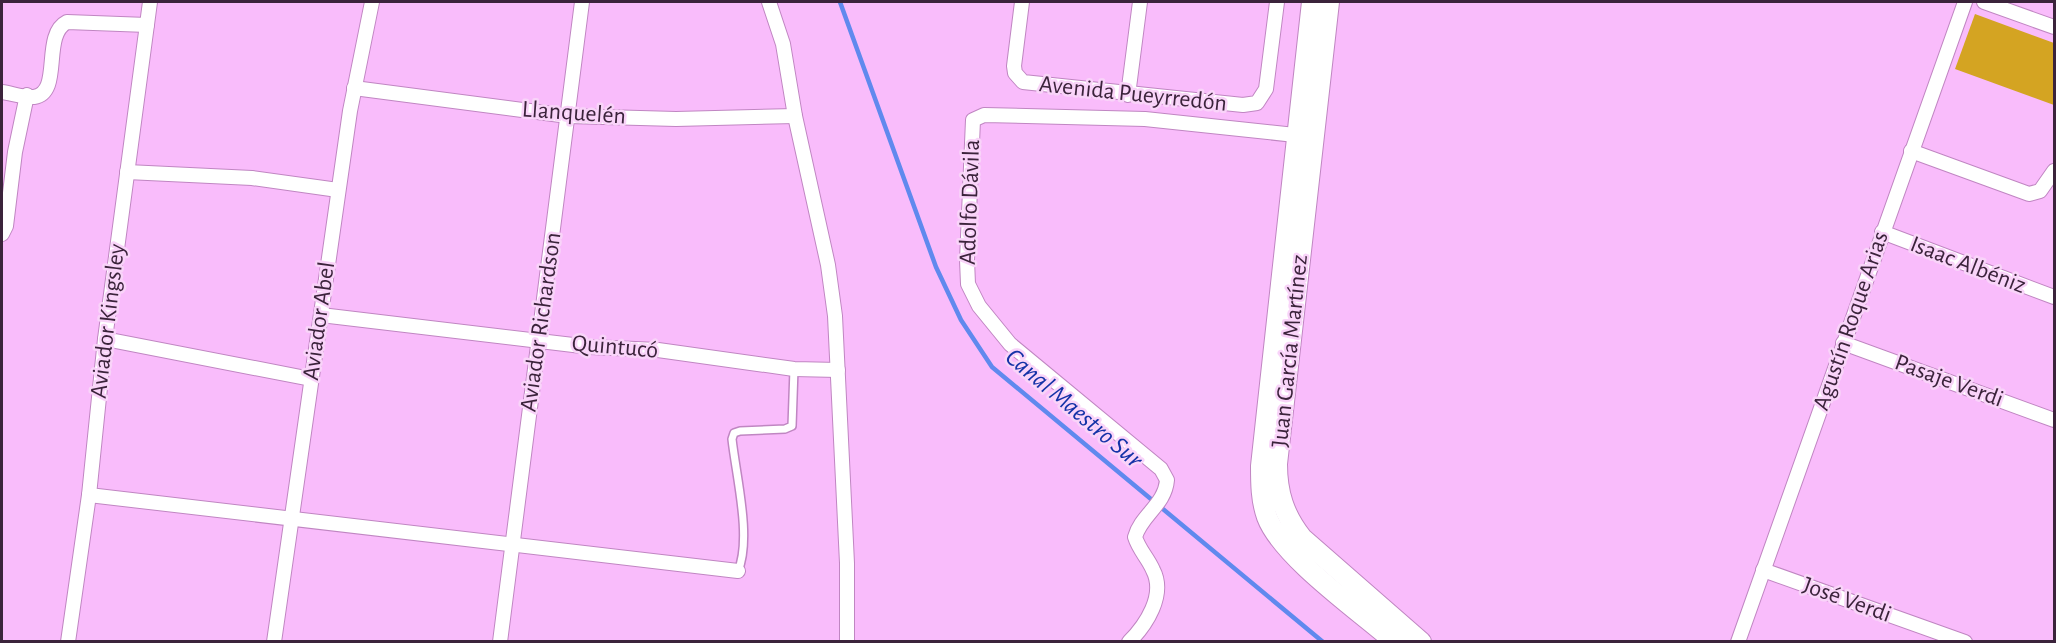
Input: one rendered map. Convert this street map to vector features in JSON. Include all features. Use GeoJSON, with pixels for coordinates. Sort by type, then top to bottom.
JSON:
{"type":"FeatureCollection","features":[{"type":"Feature","properties":{"kind":"main road","name":"Juan García Martínez"},"geometry":{"type":"LineString","coordinates":[[1311,2],[1261,466],[1263,505],[1273,530],[1282,541],[1395,642]]}},
{"type":"Feature","properties":{"kind":"main road","name":"Juan García Martínez"},"geometry":{"type":"LineString","coordinates":[[1329,2],[1277,464],[1278,492],[1289,522],[1302,538],[1421,642]]}},
{"type":"Feature","properties":{"kind":"street","name":"Aviador Kingsley"},"geometry":{"type":"LineString","coordinates":[[68,642],[89,495],[105,339],[150,2]]}},
{"type":"Feature","properties":{"kind":"street","name":"Aviador Abel"},"geometry":{"type":"LineString","coordinates":[[274,642],[338,190],[354,88],[372,2]]}},
{"type":"Feature","properties":{"kind":"street","name":"Aviador Richardson"},"geometry":{"type":"LineString","coordinates":[[500,642],[582,2]]}},
{"type":"Feature","properties":{"kind":"street"},"geometry":{"type":"LineString","coordinates":[[769,2],[783,44],[795,116],[828,265],[838,370],[847,642]]}},
{"type":"Feature","properties":{"kind":"street","name":"Avenida Pueyrredón"},"geometry":{"type":"LineString","coordinates":[[1022,2],[1014,66],[1019,79],[1028,84],[1243,105],[1261,100],[1266,89],[1277,2]]}},
{"type":"Feature","properties":{"kind":"street"},"geometry":{"type":"LineString","coordinates":[[1128,94],[1140,2]]}},
{"type":"Feature","properties":{"kind":"street","name":"Agustín Roque Arias"},"geometry":{"type":"LineString","coordinates":[[1738,642],[1965,2]]}},
{"type":"Feature","properties":{"kind":"street"},"geometry":{"type":"LineString","coordinates":[[1984,2],[2055,27]]}},
{"type":"Feature","properties":{"kind":"street"},"geometry":{"type":"LineString","coordinates":[[2,92],[34,97],[43,93],[49,83],[58,26],[67,22],[147,26]]}},
{"type":"Feature","properties":{"kind":"street","name":"Llanquelén"},"geometry":{"type":"LineString","coordinates":[[354,88],[568,116],[676,118],[795,116]]}},
{"type":"Feature","properties":{"kind":"street"},"geometry":{"type":"LineString","coordinates":[[2,234],[6,226],[15,152],[27,95]]}},
{"type":"Feature","properties":{"kind":"street","name":"Adolfo Dávila"},"geometry":{"type":"LineString","coordinates":[[1129,642],[1149,620],[1154,603],[1155,572],[1136,537],[1138,528],[1162,499],[1167,480],[1161,469],[1010,344],[979,306],[968,284],[966,260],[973,120],[984,115],[1145,119],[1295,135]]}},
{"type":"Feature","properties":{"kind":"street"},"geometry":{"type":"LineString","coordinates":[[1911,151],[2029,194],[2040,191],[2055,171]]}},
{"type":"Feature","properties":{"kind":"street"},"geometry":{"type":"LineString","coordinates":[[127,172],[252,178],[338,190]]}},
{"type":"Feature","properties":{"kind":"street","name":"Isaac Albéniz"},"geometry":{"type":"LineString","coordinates":[[1882,232],[2055,297]]}},
{"type":"Feature","properties":{"kind":"street","name":"Quintucó"},"geometry":{"type":"LineString","coordinates":[[321,315],[539,340],[658,350],[794,369],[838,370]]}},
{"type":"Feature","properties":{"kind":"street"},"geometry":{"type":"LineString","coordinates":[[105,339],[311,379]]}},
{"type":"Feature","properties":{"kind":"street","name":"Pasaje Verdi"},"geometry":{"type":"LineString","coordinates":[[1843,343],[2055,420]]}},
{"type":"Feature","properties":{"kind":"street"},"geometry":{"type":"LineString","coordinates":[[89,495],[738,572]]}},
{"type":"Feature","properties":{"kind":"street","name":"José Verdi"},"geometry":{"type":"LineString","coordinates":[[1763,570],[1965,642]]}},
{"type":"Feature","properties":{"kind":"lane"},"geometry":{"type":"LineString","coordinates":[[738,572],[743,536],[732,439],[734,433],[740,431],[785,429],[792,426],[794,369]]}},
{"type":"Feature","properties":{"kind":"shaded area"},"geometry":{"type":"Polygon","coordinates":[[[1975,14],[2054,43],[2054,105],[1955,69],[1975,14]]]}},
{"type":"Feature","properties":{"kind":"waterway","name":"Canal Maestro Sur"},"geometry":{"type":"LineString","coordinates":[[840,2],[936,267],[961,320],[992,367],[1323,642]]}}]}
